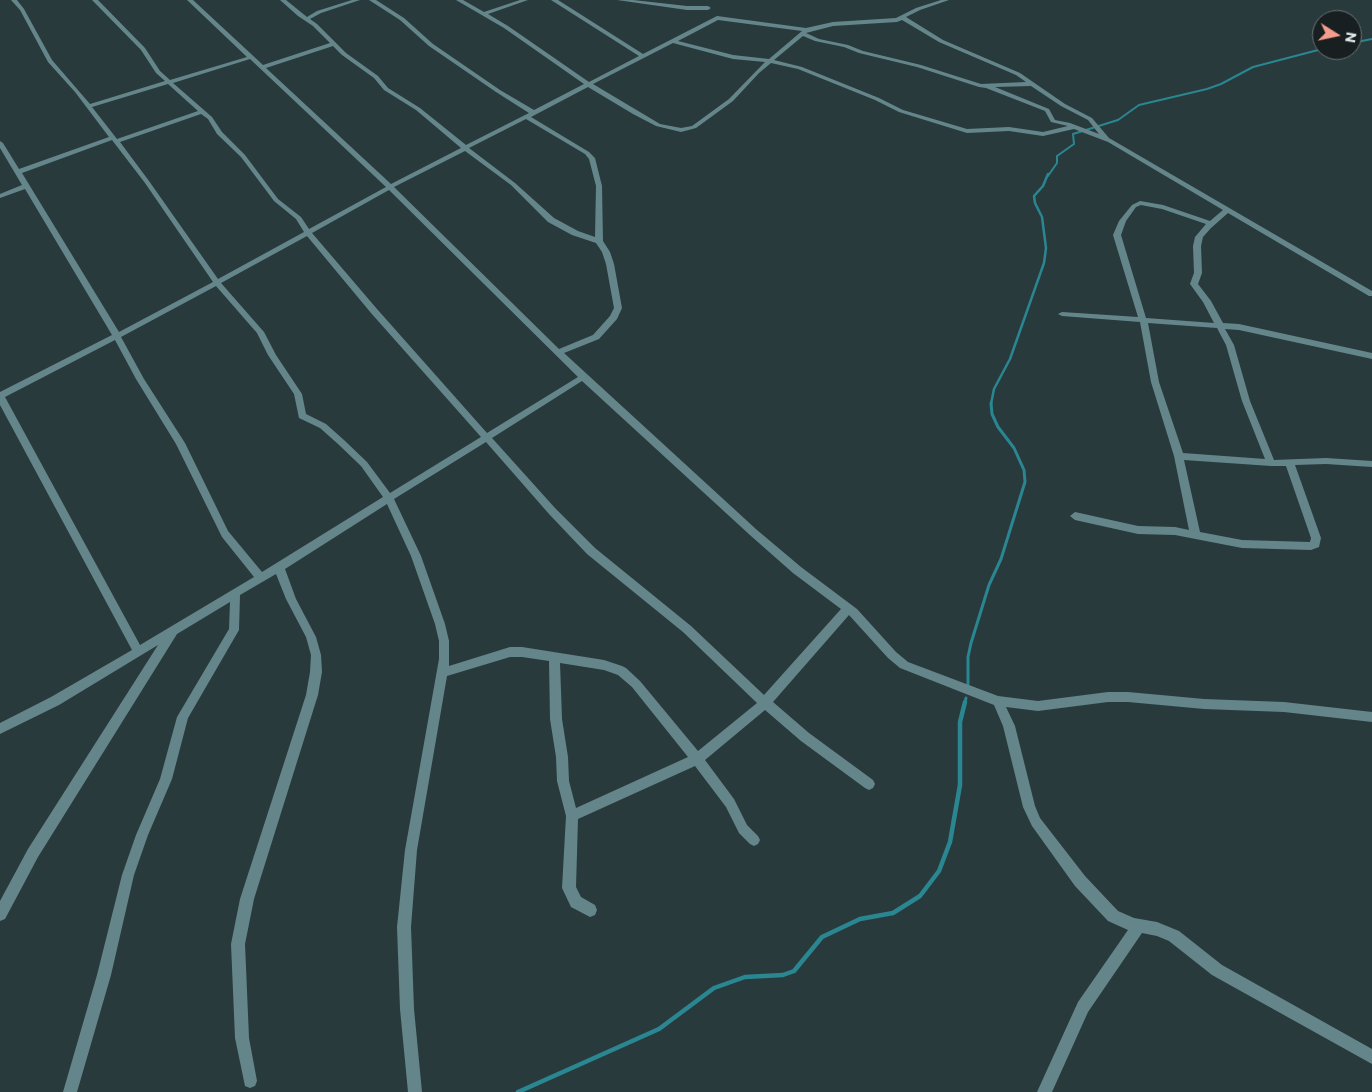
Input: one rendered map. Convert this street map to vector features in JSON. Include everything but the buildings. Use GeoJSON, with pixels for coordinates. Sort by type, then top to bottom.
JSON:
{"type":"FeatureCollection","features":[{"type":"Feature","properties":{"kind":"street"},"geometry":{"type":"LineString","coordinates":[[14,0],[22,10],[50,61],[88,106],[160,199],[217,283],[260,332],[272,355],[298,394],[302,416],[323,426],[341,442],[364,464],[389,498],[416,556],[440,624],[444,641],[443,673],[411,850],[404,927],[407,1009],[414,1092]]}},
{"type":"Feature","properties":{"kind":"street"},"geometry":{"type":"LineString","coordinates":[[95,0],[139,45],[154,67],[213,122],[220,133],[243,156],[276,200],[299,218],[308,233],[374,311],[552,511],[591,551],[680,623],[765,703],[805,737],[868,784]]}},
{"type":"Feature","properties":{"kind":"street"},"geometry":{"type":"LineString","coordinates":[[190,0],[390,187],[583,376],[754,533],[797,570],[848,608],[892,655],[904,665],[998,701],[1038,706],[1128,696],[1204,704],[1284,707],[1372,717]]}},
{"type":"Feature","properties":{"kind":"street"},"geometry":{"type":"LineString","coordinates":[[283,0],[315,24],[332,44],[376,77],[386,89],[423,113],[466,149],[513,184],[555,222],[576,233],[600,241]]}},
{"type":"Feature","properties":{"kind":"street"},"geometry":{"type":"LineString","coordinates":[[307,19],[316,13],[358,0]]}},
{"type":"Feature","properties":{"kind":"street"},"geometry":{"type":"LineString","coordinates":[[372,0],[402,19],[431,45],[534,113]]}},
{"type":"Feature","properties":{"kind":"street"},"geometry":{"type":"LineString","coordinates":[[459,0],[513,31],[588,84],[653,122],[677,130],[694,127],[731,100],[768,61],[804,31]]}},
{"type":"Feature","properties":{"kind":"street"},"geometry":{"type":"LineString","coordinates":[[484,14],[525,0]]}},
{"type":"Feature","properties":{"kind":"street"},"geometry":{"type":"LineString","coordinates":[[554,0],[643,56]]}},
{"type":"Feature","properties":{"kind":"street"},"geometry":{"type":"LineString","coordinates":[[620,0],[687,8],[708,8]]}},
{"type":"Feature","properties":{"kind":"street"},"geometry":{"type":"LineString","coordinates":[[919,0],[923,8]]}},
{"type":"Feature","properties":{"kind":"street"},"geometry":{"type":"LineString","coordinates":[[138,652],[0,396],[217,283],[390,187],[717,18],[804,31],[829,25],[884,22],[903,18],[923,8],[946,0]]}},
{"type":"Feature","properties":{"kind":"street"},"geometry":{"type":"LineString","coordinates":[[703,1],[717,18]]}},
{"type":"Feature","properties":{"kind":"street"},"geometry":{"type":"LineString","coordinates":[[903,18],[938,40],[1016,72],[1068,108],[1090,118],[1107,140]]}},
{"type":"Feature","properties":{"kind":"street"},"geometry":{"type":"LineString","coordinates":[[804,31],[817,40],[919,66],[975,85],[989,87],[1032,84]]}},
{"type":"Feature","properties":{"kind":"street"},"geometry":{"type":"LineString","coordinates":[[673,40],[734,57],[768,61],[803,69],[877,99],[901,111],[967,131],[1009,129],[1043,134],[1074,127]]}},
{"type":"Feature","properties":{"kind":"street"},"geometry":{"type":"LineString","coordinates":[[262,67],[332,44]]}},
{"type":"Feature","properties":{"kind":"street"},"geometry":{"type":"LineString","coordinates":[[88,106],[252,57]]}},
{"type":"Feature","properties":{"kind":"street"},"geometry":{"type":"LineString","coordinates":[[989,87],[1047,110],[1053,121],[1107,140],[1372,294]]}},
{"type":"Feature","properties":{"kind":"street"},"geometry":{"type":"LineString","coordinates":[[18,172],[203,112]]}},
{"type":"Feature","properties":{"kind":"street"},"geometry":{"type":"LineString","coordinates":[[527,117],[588,153],[592,158],[599,186],[600,241],[610,264],[617,302],[616,313],[593,339],[559,352]]}},
{"type":"Feature","properties":{"kind":"street"},"geometry":{"type":"LineString","coordinates":[[0,142],[189,460],[216,518],[226,534],[260,577]]}},
{"type":"Feature","properties":{"kind":"street"},"geometry":{"type":"LineString","coordinates":[[0,196],[26,186]]}},
{"type":"Feature","properties":{"kind":"street"},"geometry":{"type":"LineString","coordinates":[[1195,534],[1179,456],[1155,382],[1143,320],[1118,239],[1118,231],[1137,203],[1146,203],[1210,224]]}},
{"type":"Feature","properties":{"kind":"street"},"geometry":{"type":"LineString","coordinates":[[1228,210],[1210,224],[1199,238],[1197,246],[1198,273],[1194,282],[1230,346],[1246,401],[1271,463]]}},
{"type":"Feature","properties":{"kind":"street"},"geometry":{"type":"LineString","coordinates":[[1062,314],[1219,324],[1246,328],[1372,356]]}},
{"type":"Feature","properties":{"kind":"street"},"geometry":{"type":"LineString","coordinates":[[0,728],[55,701],[279,567],[583,376]]}},
{"type":"Feature","properties":{"kind":"street"},"geometry":{"type":"LineString","coordinates":[[1179,456],[1290,464],[1326,461],[1372,464]]}},
{"type":"Feature","properties":{"kind":"street"},"geometry":{"type":"LineString","coordinates":[[1075,516],[1138,530],[1175,531],[1232,542],[1311,546],[1316,538],[1310,516],[1290,464]]}},
{"type":"Feature","properties":{"kind":"street"},"geometry":{"type":"LineString","coordinates":[[250,1081],[242,1038],[238,944],[247,899],[312,695],[316,672],[316,656],[311,637],[291,599],[279,567]]}},
{"type":"Feature","properties":{"kind":"street"},"geometry":{"type":"LineString","coordinates":[[70,1092],[104,976],[128,875],[142,835],[166,779],[183,717],[234,630],[235,592]]}},
{"type":"Feature","properties":{"kind":"street"},"geometry":{"type":"LineString","coordinates":[[572,816],[697,759],[765,703],[848,608]]}},
{"type":"Feature","properties":{"kind":"street"},"geometry":{"type":"LineString","coordinates":[[0,914],[32,853],[174,629]]}},
{"type":"Feature","properties":{"kind":"street"},"geometry":{"type":"LineString","coordinates":[[443,673],[510,652],[604,665],[622,671],[628,675],[697,759],[730,802],[743,829],[754,840]]}},
{"type":"Feature","properties":{"kind":"street"},"geometry":{"type":"LineString","coordinates":[[554,657],[556,718],[562,757],[563,781],[572,816],[573,838],[568,879],[569,888],[576,902],[590,910]]}},
{"type":"Feature","properties":{"kind":"street"},"geometry":{"type":"LineString","coordinates":[[998,701],[1009,726],[1029,807],[1036,822],[1064,862],[1114,916],[1124,922],[1157,929],[1174,936],[1217,970],[1372,1057]]}},
{"type":"Feature","properties":{"kind":"street"},"geometry":{"type":"LineString","coordinates":[[1044,1092],[1083,1007],[1139,926]]}},
{"type":"Feature","properties":{"kind":"waterway"},"geometry":{"type":"LineString","coordinates":[[1362,41],[1372,39]]}},
{"type":"Feature","properties":{"kind":"waterway"},"geometry":{"type":"LineString","coordinates":[[1048,176],[1057,163],[1057,156],[1074,144],[1073,134],[1118,120],[1139,105],[1207,89],[1221,84],[1253,67],[1312,52]]}},
{"type":"Feature","properties":{"kind":"waterway"},"geometry":{"type":"LineString","coordinates":[[991,404],[994,389],[1010,359],[1044,263],[1046,248],[1042,217],[1035,203],[1034,196],[1043,186],[1048,174]]}},
{"type":"Feature","properties":{"kind":"waterway"},"geometry":{"type":"LineString","coordinates":[[968,684],[968,657],[971,643],[989,585],[1001,559],[1025,482],[1024,470],[1014,448],[998,427],[992,414],[991,404]]}},
{"type":"Feature","properties":{"kind":"waterway"},"geometry":{"type":"LineString","coordinates":[[965,703],[966,698]]}},
{"type":"Feature","properties":{"kind":"waterway"},"geometry":{"type":"LineString","coordinates":[[518,1092],[659,1029],[714,988],[745,977],[783,975],[794,971],[822,937],[860,919],[893,913],[920,896],[939,871],[950,842],[960,785],[960,722],[965,702]]}}]}
